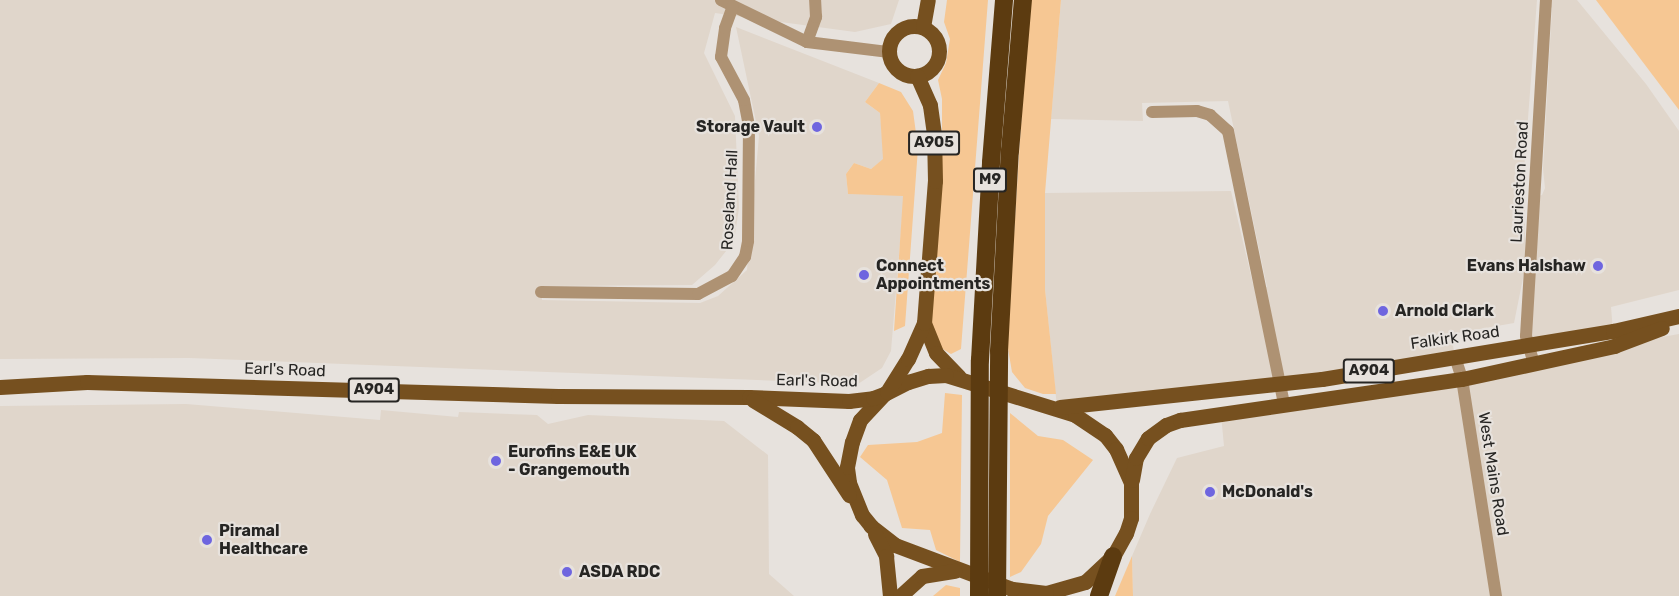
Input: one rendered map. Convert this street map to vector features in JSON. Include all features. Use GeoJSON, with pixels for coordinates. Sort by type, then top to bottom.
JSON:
{"type":"FeatureCollection","features":[{"type":"Feature","properties":{"kind":"highway","name":"M9"},"geometry":{"type":"LineString","coordinates":[[979,596],[980,360],[987,227],[1004,0]]}},
{"type":"Feature","properties":{"kind":"highway","name":"M9"},"geometry":{"type":"LineString","coordinates":[[998,596],[999,351],[1010,151],[1023,0]]}},
{"type":"Feature","properties":{"kind":"highway"},"geometry":{"type":"LineString","coordinates":[[1099,596],[1113,556]]}},
{"type":"Feature","properties":{"kind":"main road"},"geometry":{"type":"LineString","coordinates":[[922,27],[928,0]]}},
{"type":"Feature","properties":{"kind":"main road"},"geometry":{"type":"LineString","coordinates":[[908,26],[922,27],[935,37],[939,55],[934,67],[917,76],[908,76],[897,69],[889,52],[890,43],[900,30],[908,26]]}},
{"type":"Feature","properties":{"kind":"main road","name":"A905"},"geometry":{"type":"LineString","coordinates":[[885,393],[908,359],[924,323],[935,181],[934,134],[930,105],[917,76]]}},
{"type":"Feature","properties":{"kind":"main road","name":"Falkirk Road"},"geometry":{"type":"LineString","coordinates":[[1057,407],[1280,385],[1528,346],[1679,316]]}},
{"type":"Feature","properties":{"kind":"main road","name":"A904"},"geometry":{"type":"LineString","coordinates":[[1131,482],[1132,470],[1148,438],[1166,425],[1180,420],[1461,379],[1614,346],[1679,321]]}},
{"type":"Feature","properties":{"kind":"main road","name":"A905"},"geometry":{"type":"LineString","coordinates":[[924,323],[936,353],[959,377]]}},
{"type":"Feature","properties":{"kind":"main road","name":"Earl's Road"},"geometry":{"type":"LineString","coordinates":[[0,387],[87,382],[558,396],[749,397],[860,401],[928,376],[959,377]]}},
{"type":"Feature","properties":{"kind":"main road"},"geometry":{"type":"LineString","coordinates":[[866,520],[895,545],[1012,590],[1046,593],[1085,582],[1113,556],[1126,533],[1131,518],[1131,482],[1122,457],[1104,435],[1090,423],[1057,407],[959,377]]}},
{"type":"Feature","properties":{"kind":"main road"},"geometry":{"type":"LineString","coordinates":[[885,393],[860,420],[849,453],[849,482],[886,556],[890,596]]}},
{"type":"Feature","properties":{"kind":"main road","name":"Earl's Road"},"geometry":{"type":"LineString","coordinates":[[749,397],[777,413],[813,440],[866,520]]}},
{"type":"Feature","properties":{"kind":"main road"},"geometry":{"type":"LineString","coordinates":[[900,596],[922,576],[961,570]]}},
{"type":"Feature","properties":{"kind":"street"},"geometry":{"type":"LineString","coordinates":[[721,0],[807,42],[889,52]]}},
{"type":"Feature","properties":{"kind":"street"},"geometry":{"type":"LineString","coordinates":[[807,42],[816,17],[815,0]]}},
{"type":"Feature","properties":{"kind":"street","name":"Laurieston Road"},"geometry":{"type":"LineString","coordinates":[[1534,364],[1526,336],[1546,3]]}},
{"type":"Feature","properties":{"kind":"street","name":"Roseland Hall"},"geometry":{"type":"LineString","coordinates":[[541,292],[698,294],[732,276],[745,257],[748,242],[749,126],[744,100],[721,57],[725,28],[733,6]]}},
{"type":"Feature","properties":{"kind":"street"},"geometry":{"type":"LineString","coordinates":[[1152,112],[1197,111],[1210,115],[1228,131],[1284,404]]}},
{"type":"Feature","properties":{"kind":"street","name":"West Mains Road"},"geometry":{"type":"LineString","coordinates":[[1455,357],[1461,379],[1496,596]]}},
{"type":"Feature","properties":{"kind":"shaded area"},"geometry":{"type":"Polygon","coordinates":[[[0,0],[899,0],[891,24],[855,32],[715,13],[704,53],[735,116],[739,208],[734,241],[715,265],[692,285],[541,286],[542,300],[700,303],[718,296],[747,270],[759,136],[736,27],[879,83],[865,102],[880,113],[884,159],[871,169],[854,163],[846,174],[848,194],[904,195],[891,351],[882,368],[858,384],[189,358],[0,359],[0,0]]]}},
{"type":"Feature","properties":{"kind":"shaded area"},"geometry":{"type":"Polygon","coordinates":[[[947,0],[988,0],[961,349],[951,354],[936,345],[929,325],[942,174],[942,99],[938,80],[946,63],[950,39],[944,22],[947,0]]]}},
{"type":"Feature","properties":{"kind":"shaded area"},"geometry":{"type":"Polygon","coordinates":[[[1029,0],[1061,0],[1045,193],[1045,289],[1056,394],[1043,394],[1025,388],[1012,372],[1007,343],[1029,0]]]}},
{"type":"Feature","properties":{"kind":"shaded area"},"geometry":{"type":"Polygon","coordinates":[[[1061,0],[1537,0],[1524,171],[1521,182],[1514,185],[1525,197],[1525,268],[1514,323],[1451,334],[1455,357],[1057,407],[1045,289],[1045,193],[1231,191],[1253,284],[1267,287],[1228,101],[1142,103],[1143,121],[1051,119],[1061,0]]]}},
{"type":"Feature","properties":{"kind":"shaded area"},"geometry":{"type":"Polygon","coordinates":[[[1541,0],[1577,0],[1646,84],[1679,131],[1679,290],[1611,307],[1613,331],[1528,346],[1536,197],[1542,195],[1545,188],[1543,169],[1552,8],[1541,0]]]}},
{"type":"Feature","properties":{"kind":"shaded area"},"geometry":{"type":"Polygon","coordinates":[[[1596,0],[1679,0],[1679,110],[1596,0]]]}},
{"type":"Feature","properties":{"kind":"shaded area"},"geometry":{"type":"Polygon","coordinates":[[[879,83],[901,92],[913,111],[918,148],[905,326],[894,331],[903,196],[848,194],[846,174],[854,163],[871,169],[883,159],[880,113],[865,102],[879,83]]]}},
{"type":"Feature","properties":{"kind":"shaded area"},"geometry":{"type":"Polygon","coordinates":[[[1679,334],[1679,596],[1133,596],[1132,556],[1177,458],[1224,446],[1221,415],[1679,334]]]}},
{"type":"Feature","properties":{"kind":"shaded area"},"geometry":{"type":"Polygon","coordinates":[[[945,393],[962,395],[960,562],[936,550],[930,530],[902,528],[887,480],[860,457],[868,445],[917,442],[942,433],[945,393]]]}},
{"type":"Feature","properties":{"kind":"shaded area"},"geometry":{"type":"Polygon","coordinates":[[[186,404],[380,420],[381,410],[458,417],[459,412],[537,415],[548,424],[588,415],[724,421],[768,455],[769,574],[794,596],[0,596],[0,406],[186,404]]]}},
{"type":"Feature","properties":{"kind":"shaded area"},"geometry":{"type":"Polygon","coordinates":[[[1010,413],[1038,436],[1063,440],[1093,460],[1048,516],[1041,544],[1021,572],[1010,577],[1010,413]]]}},
{"type":"Feature","properties":{"kind":"shaded area"},"geometry":{"type":"Polygon","coordinates":[[[1132,556],[1133,596],[1115,596],[1132,556]]]}},
{"type":"Feature","properties":{"kind":"shaded area"},"geometry":{"type":"Polygon","coordinates":[[[946,585],[960,588],[960,596],[933,596],[946,585]]]}},
{"type":"Feature","properties":{"kind":"place","name":"Storage Vault"},"geometry":{"type":"Point","coordinates":[817,127]}},
{"type":"Feature","properties":{"kind":"place","name":"Evans Halshaw"},"geometry":{"type":"Point","coordinates":[1598,266]}},
{"type":"Feature","properties":{"kind":"place","name":"Connect Appointments"},"geometry":{"type":"Point","coordinates":[864,275]}},
{"type":"Feature","properties":{"kind":"place","name":"Arnold Clark"},"geometry":{"type":"Point","coordinates":[1383,311]}},
{"type":"Feature","properties":{"kind":"place","name":"Eurofins E&E UK - Grangemouth"},"geometry":{"type":"Point","coordinates":[496,461]}},
{"type":"Feature","properties":{"kind":"place","name":"McDonald's"},"geometry":{"type":"Point","coordinates":[1210,492]}},
{"type":"Feature","properties":{"kind":"place","name":"Piramal Healthcare"},"geometry":{"type":"Point","coordinates":[207,540]}},
{"type":"Feature","properties":{"kind":"place","name":"ASDA RDC"},"geometry":{"type":"Point","coordinates":[567,572]}}]}
